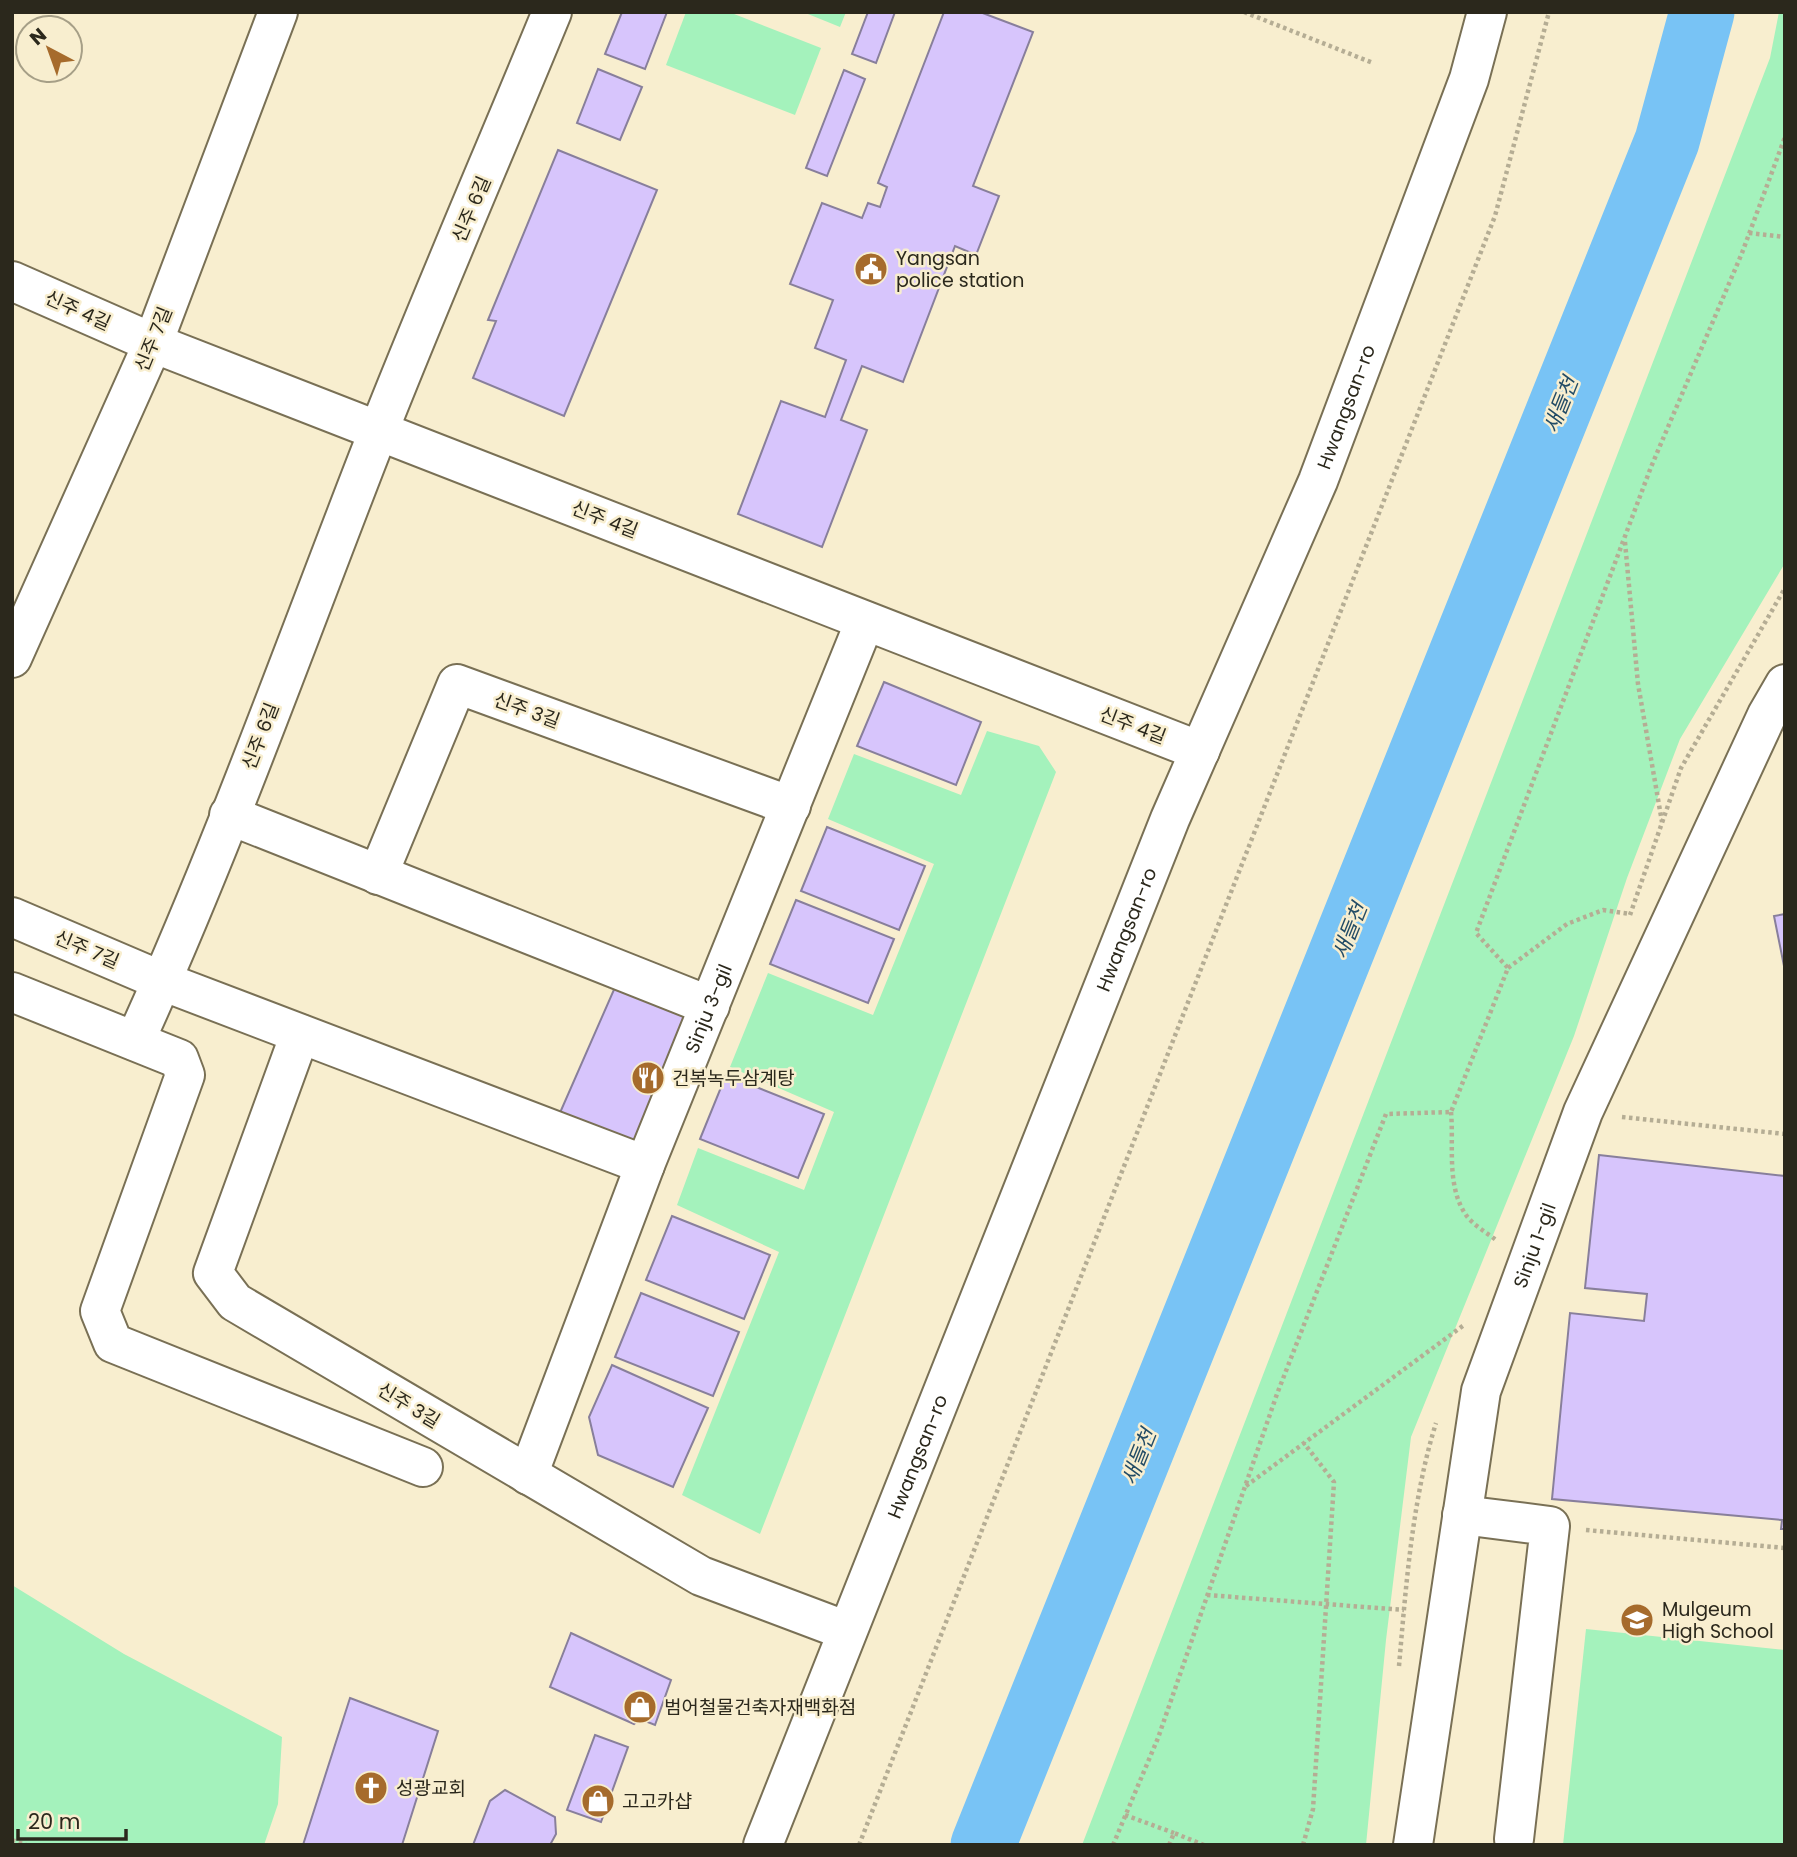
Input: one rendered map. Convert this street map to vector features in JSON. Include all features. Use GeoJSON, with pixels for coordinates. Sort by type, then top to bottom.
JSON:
{"type":"FeatureCollection","features":[{"type":"Feature","properties":{"kind":"street","name":"신주 7길"},"geometry":{"type":"LineString","coordinates":[[12,658],[153,343],[278,12]]}},
{"type":"Feature","properties":{"kind":"street","name":"신주 6길"},"geometry":{"type":"LineString","coordinates":[[135,1041],[229,816],[379,431],[552,12]]}},
{"type":"Feature","properties":{"kind":"street","name":"Hwangsan-ro"},"geometry":{"type":"LineString","coordinates":[[763,1845],[1165,832],[1318,481],[1469,79],[1487,12]]}},
{"type":"Feature","properties":{"kind":"street","name":"신주 4길"},"geometry":{"type":"LineString","coordinates":[[12,281],[153,343],[1200,751]]}},
{"type":"Feature","properties":{"kind":"street","name":"Sinju 3-gil"},"geometry":{"type":"LineString","coordinates":[[528,1475],[645,1165],[865,621]]}},
{"type":"Feature","properties":{"kind":"street","name":"신주 3길"},"geometry":{"type":"LineString","coordinates":[[379,875],[457,684],[791,806]]}},
{"type":"Feature","properties":{"kind":"street","name":"Sinju 1-gil"},"geometry":{"type":"LineString","coordinates":[[1413,1845],[1481,1391],[1583,1112],[1767,716],[1785,684]]}},
{"type":"Feature","properties":{"kind":"street"},"geometry":{"type":"LineString","coordinates":[[229,816],[710,1006]]}},
{"type":"Feature","properties":{"kind":"street","name":"신주 7길"},"geometry":{"type":"LineString","coordinates":[[12,917],[162,981]]}},
{"type":"Feature","properties":{"kind":"street"},"geometry":{"type":"LineString","coordinates":[[162,981],[645,1165]]}},
{"type":"Feature","properties":{"kind":"street"},"geometry":{"type":"LineString","coordinates":[[12,992],[179,1059],[185,1075],[100,1311],[113,1343],[423,1467]]}},
{"type":"Feature","properties":{"kind":"street","name":"신주 3길"},"geometry":{"type":"LineString","coordinates":[[300,1034],[213,1273],[235,1302],[701,1576],[847,1631]]}},
{"type":"Feature","properties":{"kind":"street"},"geometry":{"type":"LineString","coordinates":[[1462,1515],[1550,1526],[1514,1839]]}},
{"type":"Feature","properties":{"kind":"path"},"geometry":{"type":"LineString","coordinates":[[1244,12],[1373,62]]}},
{"type":"Feature","properties":{"kind":"path"},"geometry":{"type":"LineString","coordinates":[[859,1845],[1495,216],[1549,12]]}},
{"type":"Feature","properties":{"kind":"path"},"geometry":{"type":"LineString","coordinates":[[1508,968],[1476,933],[1651,467],[1749,233],[1785,137]]}},
{"type":"Feature","properties":{"kind":"path"},"geometry":{"type":"LineString","coordinates":[[1749,233],[1785,237]]}},
{"type":"Feature","properties":{"kind":"path"},"geometry":{"type":"LineString","coordinates":[[1624,539],[1638,684],[1662,822]]}},
{"type":"Feature","properties":{"kind":"path"},"geometry":{"type":"LineString","coordinates":[[1496,1240],[1466,1216],[1452,1179],[1451,1112],[1508,968],[1567,923],[1603,910],[1630,914]]}},
{"type":"Feature","properties":{"kind":"path"},"geometry":{"type":"LineString","coordinates":[[1113,1845],[1158,1738],[1277,1394],[1386,1114],[1451,1112]]}},
{"type":"Feature","properties":{"kind":"path"},"geometry":{"type":"LineString","coordinates":[[1611,1116],[1785,1134]]}},
{"type":"Feature","properties":{"kind":"path"},"geometry":{"type":"LineString","coordinates":[[1245,1486],[1467,1324]]}},
{"type":"Feature","properties":{"kind":"path"},"geometry":{"type":"LineString","coordinates":[[1303,1845],[1313,1809],[1334,1482],[1304,1443]]}},
{"type":"Feature","properties":{"kind":"path"},"geometry":{"type":"LineString","coordinates":[[1550,1526],[1785,1548]]}},
{"type":"Feature","properties":{"kind":"path"},"geometry":{"type":"LineString","coordinates":[[1207,1595],[1404,1610]]}},
{"type":"Feature","properties":{"kind":"path"},"geometry":{"type":"LineString","coordinates":[[1125,1815],[1204,1845]]}},
{"type":"Feature","properties":{"kind":"path"},"geometry":{"type":"LineString","coordinates":[[1169,1845],[1174,1833]]}},
{"type":"Feature","properties":{"kind":"path"},"geometry":{"type":"LineString","coordinates":[[12,1840],[26,1845]]}},
{"type":"Feature","properties":{"kind":"green space"},"geometry":{"type":"Polygon","coordinates":[[[686,12],[729,12],[821,48],[795,115],[666,65],[686,12]]]}},
{"type":"Feature","properties":{"kind":"green space"},"geometry":{"type":"Polygon","coordinates":[[[803,12],[846,12],[840,27],[803,12]]]}},
{"type":"Feature","properties":{"kind":"green space"},"geometry":{"type":"Polygon","coordinates":[[[1779,12],[1785,12],[1785,563],[1680,739],[1627,878],[1574,1036],[1411,1437],[1386,1640],[1366,1845],[1082,1845],[1770,58],[1779,12]]]}},
{"type":"Feature","properties":{"kind":"green space"},"geometry":{"type":"Polygon","coordinates":[[[987,731],[1039,746],[1056,772],[760,1534],[682,1495],[779,1252],[677,1205],[698,1148],[804,1190],[834,1112],[730,1067],[768,973],[873,1015],[934,864],[828,819],[854,754],[961,795],[987,731]]]}},
{"type":"Feature","properties":{"kind":"green space"},"geometry":{"type":"Polygon","coordinates":[[[12,1585],[124,1654],[282,1737],[278,1804],[264,1845],[12,1845],[12,1585]]]}},
{"type":"Feature","properties":{"kind":"green space"},"geometry":{"type":"Polygon","coordinates":[[[1586,1629],[1785,1650],[1785,1845],[1563,1845],[1586,1629]]]}},
{"type":"Feature","properties":{"kind":"building"},"geometry":{"type":"Polygon","coordinates":[[[622,12],[667,12],[645,69],[605,54],[622,12]]]}},
{"type":"Feature","properties":{"kind":"building"},"geometry":{"type":"Polygon","coordinates":[[[868,12],[895,12],[876,63],[852,54],[868,12]]]}},
{"type":"Feature","properties":{"kind":"building","name":"Yangsan police station"},"geometry":{"type":"Polygon","coordinates":[[[944,12],[980,12],[1033,32],[973,186],[999,196],[976,255],[955,246],[903,382],[862,366],[841,420],[867,430],[822,547],[738,514],[781,401],[825,417],[846,360],[815,348],[833,300],[790,284],[822,203],[862,218],[868,203],[880,207],[887,187],[878,183],[944,12]]]}},
{"type":"Feature","properties":{"kind":"building"},"geometry":{"type":"Polygon","coordinates":[[[598,69],[642,87],[620,140],[577,123],[598,69]]]}},
{"type":"Feature","properties":{"kind":"building"},"geometry":{"type":"Polygon","coordinates":[[[844,70],[865,79],[827,176],[806,168],[844,70]]]}},
{"type":"Feature","properties":{"kind":"building"},"geometry":{"type":"Polygon","coordinates":[[[558,150],[657,190],[564,416],[473,378],[496,321],[488,320],[558,150]]]}},
{"type":"Feature","properties":{"kind":"building"},"geometry":{"type":"Polygon","coordinates":[[[884,682],[981,722],[956,785],[857,746],[884,682]]]}},
{"type":"Feature","properties":{"kind":"building"},"geometry":{"type":"Polygon","coordinates":[[[827,827],[925,866],[899,930],[801,891],[827,827]]]}},
{"type":"Feature","properties":{"kind":"building"},"geometry":{"type":"Polygon","coordinates":[[[796,900],[894,939],[868,1003],[770,964],[796,900]]]}},
{"type":"Feature","properties":{"kind":"building"},"geometry":{"type":"Polygon","coordinates":[[[1785,914],[1785,971],[1774,916],[1785,914]]]}},
{"type":"Feature","properties":{"kind":"building"},"geometry":{"type":"Polygon","coordinates":[[[616,985],[692,1018],[636,1149],[559,1115],[616,985]]]}},
{"type":"Feature","properties":{"kind":"building"},"geometry":{"type":"Polygon","coordinates":[[[726,1075],[824,1114],[798,1178],[700,1139],[726,1075]]]}},
{"type":"Feature","properties":{"kind":"building"},"geometry":{"type":"Polygon","coordinates":[[[1599,1155],[1785,1176],[1785,1529],[1781,1529],[1782,1520],[1552,1499],[1570,1313],[1644,1321],[1647,1294],[1585,1288],[1599,1155]]]}},
{"type":"Feature","properties":{"kind":"building"},"geometry":{"type":"Polygon","coordinates":[[[672,1216],[770,1255],[744,1319],[646,1280],[672,1216]]]}},
{"type":"Feature","properties":{"kind":"building"},"geometry":{"type":"Polygon","coordinates":[[[641,1293],[739,1332],[713,1396],[615,1357],[641,1293]]]}},
{"type":"Feature","properties":{"kind":"building"},"geometry":{"type":"Polygon","coordinates":[[[612,1365],[708,1408],[673,1487],[598,1455],[589,1417],[612,1365]]]}},
{"type":"Feature","properties":{"kind":"building"},"geometry":{"type":"Polygon","coordinates":[[[571,1633],[671,1680],[655,1725],[640,1719],[634,1724],[550,1687],[571,1633]]]}},
{"type":"Feature","properties":{"kind":"building","name":"성광교회"},"geometry":{"type":"Polygon","coordinates":[[[350,1698],[438,1731],[402,1845],[303,1845],[350,1698]]]}},
{"type":"Feature","properties":{"kind":"building"},"geometry":{"type":"Polygon","coordinates":[[[595,1735],[628,1747],[601,1822],[567,1810],[595,1735]]]}},
{"type":"Feature","properties":{"kind":"building"},"geometry":{"type":"Polygon","coordinates":[[[505,1790],[555,1817],[556,1834],[550,1845],[473,1845],[490,1801],[505,1790]]]}},
{"type":"Feature","properties":{"kind":"waterway","name":"새들천"},"geometry":{"type":"LineString","coordinates":[[983,1845],[1667,141],[1702,12]]}},
{"type":"Feature","properties":{"kind":"place","name":"Yangsan police station"},"geometry":{"type":"Point","coordinates":[871,269]}},
{"type":"Feature","properties":{"kind":"place","name":"건복녹두삼계탕"},"geometry":{"type":"Point","coordinates":[648,1078]}},
{"type":"Feature","properties":{"kind":"place","name":"Mulgeum High School"},"geometry":{"type":"Point","coordinates":[1637,1620]}},
{"type":"Feature","properties":{"kind":"place","name":"범어철물건축자재백화점"},"geometry":{"type":"Point","coordinates":[640,1707]}},
{"type":"Feature","properties":{"kind":"place","name":"성광교회"},"geometry":{"type":"Point","coordinates":[371,1788]}},
{"type":"Feature","properties":{"kind":"place","name":"고고카샵"},"geometry":{"type":"Point","coordinates":[598,1801]}}]}
